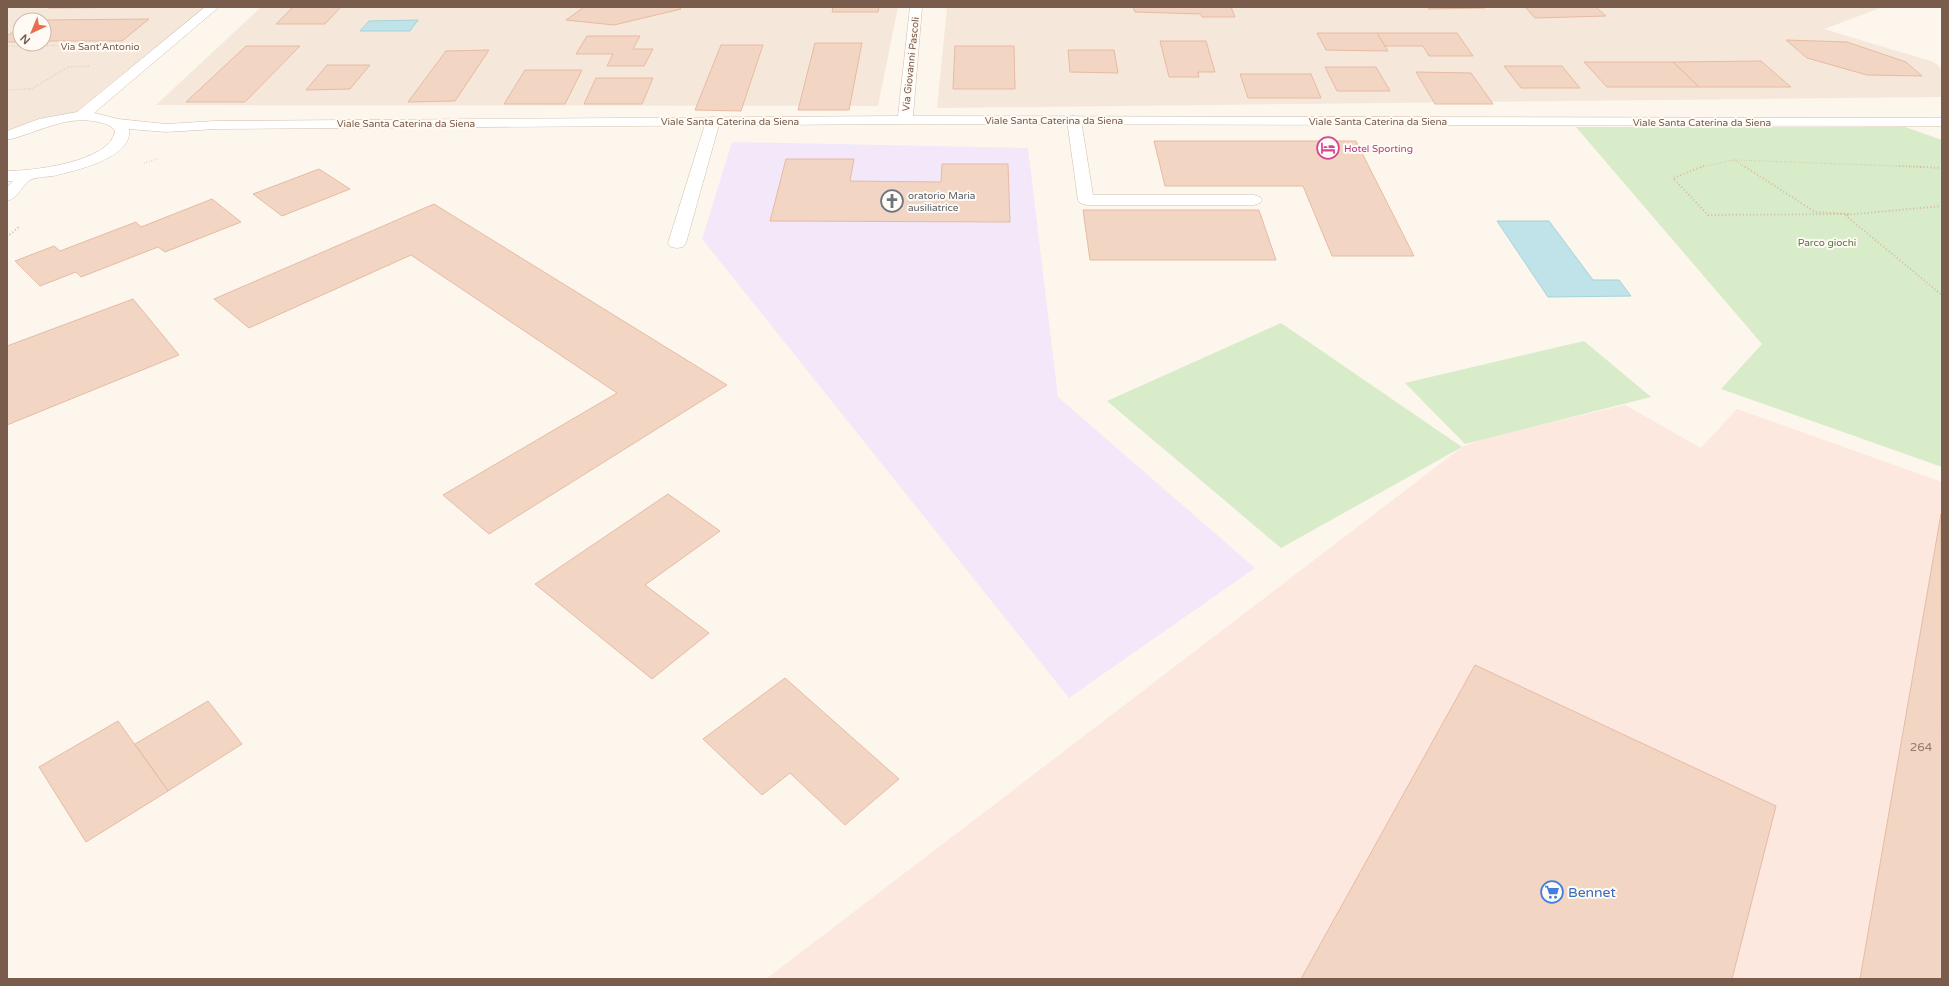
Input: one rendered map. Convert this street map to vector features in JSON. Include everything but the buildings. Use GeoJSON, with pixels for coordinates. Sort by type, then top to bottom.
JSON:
{"type":"FeatureCollection","features":[{"type":"Feature","properties":{"kind":"street","name":"Via Sant'Antonio"},"geometry":{"type":"LineString","coordinates":[[80,117],[213,7]]}},
{"type":"Feature","properties":{"kind":"street","name":"Via Giovanni Pascoli"},"geometry":{"type":"LineString","coordinates":[[905,120],[916,7]]}},
{"type":"Feature","properties":{"kind":"street","name":"Viale Santa Caterina da Siena"},"geometry":{"type":"LineString","coordinates":[[10,133],[48,122],[80,117],[102,118],[118,123],[166,128],[230,124],[905,120],[1942,122]]}},
{"type":"Feature","properties":{"kind":"street"},"geometry":{"type":"LineString","coordinates":[[1074,120],[1086,200],[1254,200]]}},
{"type":"Feature","properties":{"kind":"street"},"geometry":{"type":"LineString","coordinates":[[677,243],[713,121]]}},
{"type":"Feature","properties":{"kind":"street"},"geometry":{"type":"LineString","coordinates":[[100,156],[119,141],[122,134],[122,128],[118,123]]}},
{"type":"Feature","properties":{"kind":"street","name":"Viale Santa Caterina da Siena"},"geometry":{"type":"LineString","coordinates":[[7,176],[26,176],[73,167],[166,128]]}},
{"type":"Feature","properties":{"kind":"street"},"geometry":{"type":"LineString","coordinates":[[7,196],[26,176]]}},
{"type":"Feature","properties":{"kind":"path","name":"Via Sant'Antonio"},"geometry":{"type":"LineString","coordinates":[[7,46],[143,45],[170,43]]}},
{"type":"Feature","properties":{"kind":"path"},"geometry":{"type":"LineString","coordinates":[[1942,168],[1734,160],[1700,167],[1673,178],[1708,215],[1740,216],[1848,214],[1942,206]]}},
{"type":"Feature","properties":{"kind":"path"},"geometry":{"type":"LineString","coordinates":[[1734,160],[1767,183],[1815,212],[1848,214]]}},
{"type":"Feature","properties":{"kind":"path"},"geometry":{"type":"LineString","coordinates":[[1848,214],[1845,214],[1942,295]]}},
{"type":"Feature","properties":{"kind":"path"},"geometry":{"type":"LineString","coordinates":[[7,232],[13,232]]}},
{"type":"Feature","properties":{"kind":"shaded area"},"geometry":{"type":"Polygon","coordinates":[[[7,7],[209,7],[76,115],[7,134],[7,7]]]}},
{"type":"Feature","properties":{"kind":"shaded area"},"geometry":{"type":"Polygon","coordinates":[[[261,7],[898,7],[878,106],[156,105],[261,7]]]}},
{"type":"Feature","properties":{"kind":"shaded area"},"geometry":{"type":"Polygon","coordinates":[[[947,7],[1883,7],[1824,29],[1934,62],[1942,69],[1942,97],[937,108],[947,7]]]}},
{"type":"Feature","properties":{"kind":"shaded area"},"geometry":{"type":"Polygon","coordinates":[[[732,142],[1028,148],[1058,397],[1255,568],[1069,698],[702,239],[732,142]]]}},
{"type":"Feature","properties":{"kind":"shaded area","name":"Bennet"},"geometry":{"type":"Polygon","coordinates":[[[1625,405],[1701,448],[1737,409],[1942,482],[1942,979],[766,979],[1462,447],[1490,437],[1625,405]]]}},
{"type":"Feature","properties":{"kind":"green space","name":"Parco giochi"},"geometry":{"type":"Polygon","coordinates":[[[1576,127],[1905,127],[1942,140],[1942,467],[1721,389],[1762,344],[1576,127]]]}},
{"type":"Feature","properties":{"kind":"green space"},"geometry":{"type":"Polygon","coordinates":[[[1281,323],[1462,447],[1281,548],[1107,401],[1281,323]]]}},
{"type":"Feature","properties":{"kind":"green space"},"geometry":{"type":"Polygon","coordinates":[[[1584,341],[1651,397],[1465,444],[1405,383],[1584,341]]]}},
{"type":"Feature","properties":{"kind":"water"},"geometry":{"type":"Polygon","coordinates":[[[418,20],[410,31],[360,31],[369,21],[418,20]]]}},
{"type":"Feature","properties":{"kind":"water"},"geometry":{"type":"Polygon","coordinates":[[[1497,221],[1549,221],[1593,280],[1619,280],[1631,296],[1548,297],[1497,221]]]}},
{"type":"Feature","properties":{"kind":"place","name":"Hotel Sporting"},"geometry":{"type":"Point","coordinates":[1328,148]}},
{"type":"Feature","properties":{"kind":"place","name":"oratorio Maria ausiliatrice"},"geometry":{"type":"Point","coordinates":[892,201]}},
{"type":"Feature","properties":{"kind":"place","name":"Bennet"},"geometry":{"type":"Point","coordinates":[1552,892]}}]}
